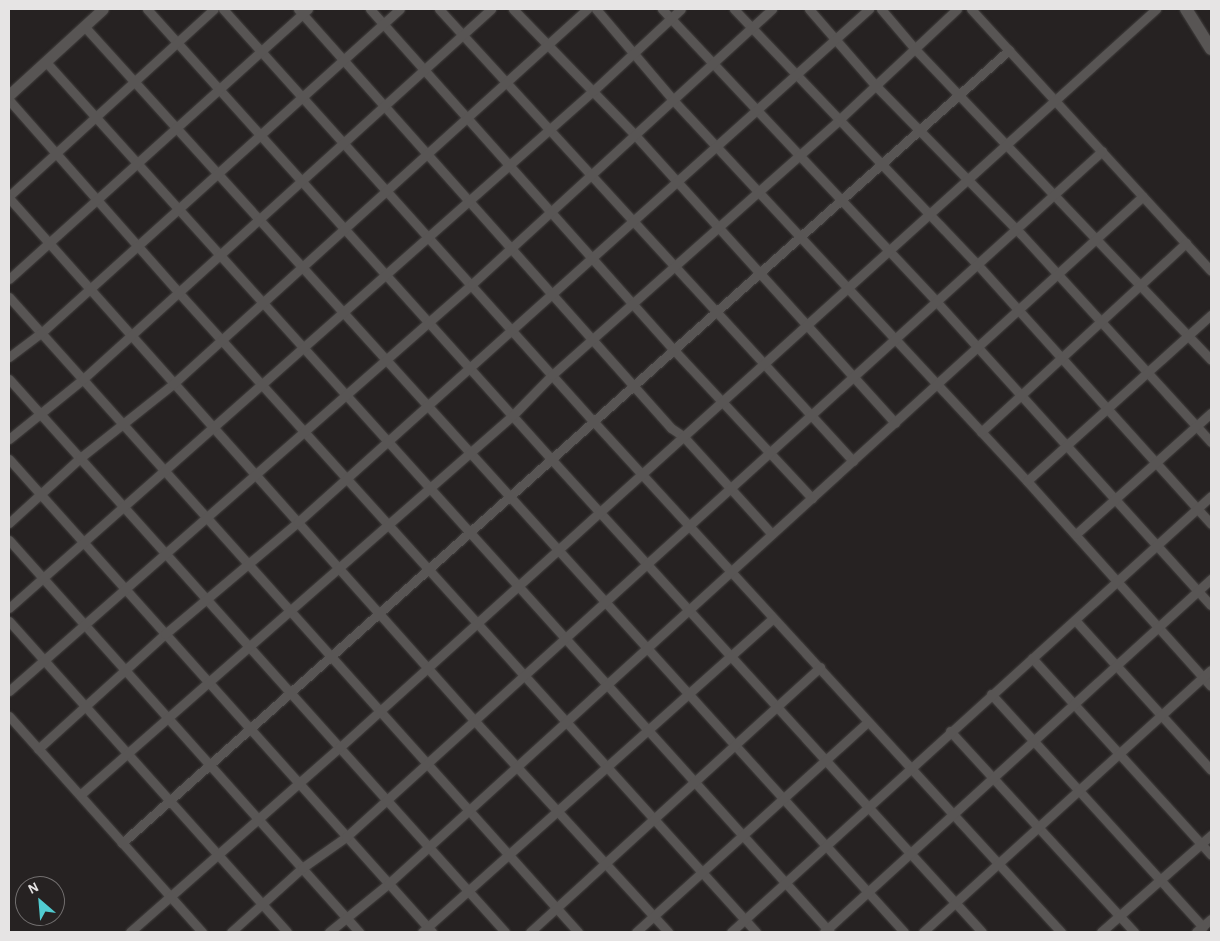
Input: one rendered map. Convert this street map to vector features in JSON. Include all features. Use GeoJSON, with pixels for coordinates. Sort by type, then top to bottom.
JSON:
{"type":"FeatureCollection","features":[{"type":"Feature","properties":{"kind":"main road"},"geometry":{"type":"LineString","coordinates":[[1186,9],[1211,49]]}},
{"type":"Feature","properties":{"kind":"street"},"geometry":{"type":"LineString","coordinates":[[9,96],[103,9]]}},
{"type":"Feature","properties":{"kind":"street"},"geometry":{"type":"LineString","coordinates":[[147,9],[430,321],[730,657],[982,932]]}},
{"type":"Feature","properties":{"kind":"street"},"geometry":{"type":"LineString","coordinates":[[214,9],[9,197],[88,290],[340,568],[473,719],[668,932]]}},
{"type":"Feature","properties":{"kind":"street"},"geometry":{"type":"LineString","coordinates":[[223,9],[345,142],[594,422],[1061,932]]}},
{"type":"Feature","properties":{"kind":"street"},"geometry":{"type":"LineString","coordinates":[[370,9],[510,163],[673,349],[812,498]]}},
{"type":"Feature","properties":{"kind":"street"},"geometry":{"type":"LineString","coordinates":[[9,357],[40,334],[400,9]]}},
{"type":"Feature","properties":{"kind":"street"},"geometry":{"type":"LineString","coordinates":[[439,9],[550,127],[714,313],[764,364],[853,461]]}},
{"type":"Feature","properties":{"kind":"street"},"geometry":{"type":"LineString","coordinates":[[9,439],[38,412],[83,379],[491,9]]}},
{"type":"Feature","properties":{"kind":"street"},"geometry":{"type":"LineString","coordinates":[[513,9],[635,135],[758,275],[895,423]]}},
{"type":"Feature","properties":{"kind":"street"},"geometry":{"type":"LineString","coordinates":[[9,523],[80,458],[123,427],[173,384],[300,266],[468,118],[586,9]]}},
{"type":"Feature","properties":{"kind":"street"},"geometry":{"type":"LineString","coordinates":[[596,9],[674,100],[760,190],[980,432],[1027,480],[1211,686]]}},
{"type":"Feature","properties":{"kind":"street"},"geometry":{"type":"LineString","coordinates":[[662,9],[889,250],[1211,604]]}},
{"type":"Feature","properties":{"kind":"street"},"geometry":{"type":"LineString","coordinates":[[9,608],[122,506],[165,472],[343,312],[430,237],[550,127],[593,92],[681,9]]}},
{"type":"Feature","properties":{"kind":"street"},"geometry":{"type":"LineString","coordinates":[[734,9],[841,118],[927,214],[976,264],[1062,358],[1211,524]]}},
{"type":"Feature","properties":{"kind":"street"},"geometry":{"type":"LineString","coordinates":[[9,691],[163,552],[207,518],[344,395],[472,284],[510,246],[674,100],[750,27],[772,9]]}},
{"type":"Feature","properties":{"kind":"street"},"geometry":{"type":"LineString","coordinates":[[808,9],[835,37],[875,85],[1058,275],[1149,372],[1211,442]]}},
{"type":"Feature","properties":{"kind":"street"},"geometry":{"type":"LineString","coordinates":[[38,749],[165,634],[206,602],[298,522],[677,182],[795,72],[868,9]]}},
{"type":"Feature","properties":{"kind":"street"},"geometry":{"type":"LineString","coordinates":[[881,9],[915,49],[1211,360]]}},
{"type":"Feature","properties":{"kind":"street"},"geometry":{"type":"LineString","coordinates":[[80,795],[206,680],[248,648],[513,415],[592,338],[841,118],[957,9]]}},
{"type":"Feature","properties":{"kind":"street"},"geometry":{"type":"LineString","coordinates":[[971,9],[1211,271]]}},
{"type":"Feature","properties":{"kind":"street"},"geometry":{"type":"LineString","coordinates":[[130,932],[257,818],[299,784],[477,624],[721,400],[764,364],[927,214],[1156,9]]}},
{"type":"Feature","properties":{"kind":"street"},"geometry":{"type":"LineString","coordinates":[[9,279],[177,128],[303,10],[384,106],[470,200],[634,386],[683,436],[771,533]]}},
{"type":"Feature","properties":{"kind":"street"},"geometry":{"type":"LineString","coordinates":[[84,26],[261,218],[300,266],[605,602],[644,648],[904,932]]}},
{"type":"Feature","properties":{"kind":"street"},"geometry":{"type":"LineString","coordinates":[[122,843],[289,692],[430,572],[673,349],[1009,50]]}},
{"type":"Feature","properties":{"kind":"street"},"geometry":{"type":"LineString","coordinates":[[46,62],[385,442],[827,931],[992,777],[1211,578]]}},
{"type":"Feature","properties":{"kind":"street"},"geometry":{"type":"LineString","coordinates":[[9,100],[388,526],[524,675],[652,820],[756,932]]}},
{"type":"Feature","properties":{"kind":"street"},"geometry":{"type":"LineString","coordinates":[[231,932],[302,868],[346,837],[473,719],[605,602],[896,338],[935,300],[1102,151]]}},
{"type":"Feature","properties":{"kind":"street"},"geometry":{"type":"LineString","coordinates":[[329,932],[388,884],[565,723],[644,648],[1018,312],[1143,196]]}},
{"type":"Feature","properties":{"kind":"street"},"geometry":{"type":"LineString","coordinates":[[980,432],[1186,243]]}},
{"type":"Feature","properties":{"kind":"street"},"geometry":{"type":"LineString","coordinates":[[9,297],[40,334],[83,379],[123,427],[578,932]]}},
{"type":"Feature","properties":{"kind":"street"},"geometry":{"type":"LineString","coordinates":[[1027,480],[1211,315]]}},
{"type":"Feature","properties":{"kind":"street"},"geometry":{"type":"LineString","coordinates":[[9,379],[206,602],[505,932]]}},
{"type":"Feature","properties":{"kind":"street"},"geometry":{"type":"LineString","coordinates":[[1076,534],[1211,413]]}},
{"type":"Feature","properties":{"kind":"street"},"geometry":{"type":"LineString","coordinates":[[9,459],[388,884],[427,931],[773,618]]}},
{"type":"Feature","properties":{"kind":"street"},"geometry":{"type":"LineString","coordinates":[[731,932],[870,808],[950,731],[1158,546],[1211,496]]}},
{"type":"Feature","properties":{"kind":"street"},"geometry":{"type":"LineString","coordinates":[[9,540],[359,932]]}},
{"type":"Feature","properties":{"kind":"street"},"geometry":{"type":"LineString","coordinates":[[9,620],[287,932]]}},
{"type":"Feature","properties":{"kind":"street"},"geometry":{"type":"LineString","coordinates":[[1075,620],[1211,770]]}},
{"type":"Feature","properties":{"kind":"street"},"geometry":{"type":"LineString","coordinates":[[1032,658],[1211,855]]}},
{"type":"Feature","properties":{"kind":"street"},"geometry":{"type":"LineString","coordinates":[[530,932],[820,667]]}},
{"type":"Feature","properties":{"kind":"street"},"geometry":{"type":"LineString","coordinates":[[923,932],[1211,670]]}},
{"type":"Feature","properties":{"kind":"street"},"geometry":{"type":"LineString","coordinates":[[991,694],[1160,880],[1199,929],[1211,918]]}},
{"type":"Feature","properties":{"kind":"street"},"geometry":{"type":"LineString","coordinates":[[9,716],[202,932]]}},
{"type":"Feature","properties":{"kind":"street"},"geometry":{"type":"LineString","coordinates":[[636,932],[868,722]]}},
{"type":"Feature","properties":{"kind":"street"},"geometry":{"type":"LineString","coordinates":[[950,731],[1134,932]]}},
{"type":"Feature","properties":{"kind":"street"},"geometry":{"type":"LineString","coordinates":[[1101,932],[1211,835]]}}]}
